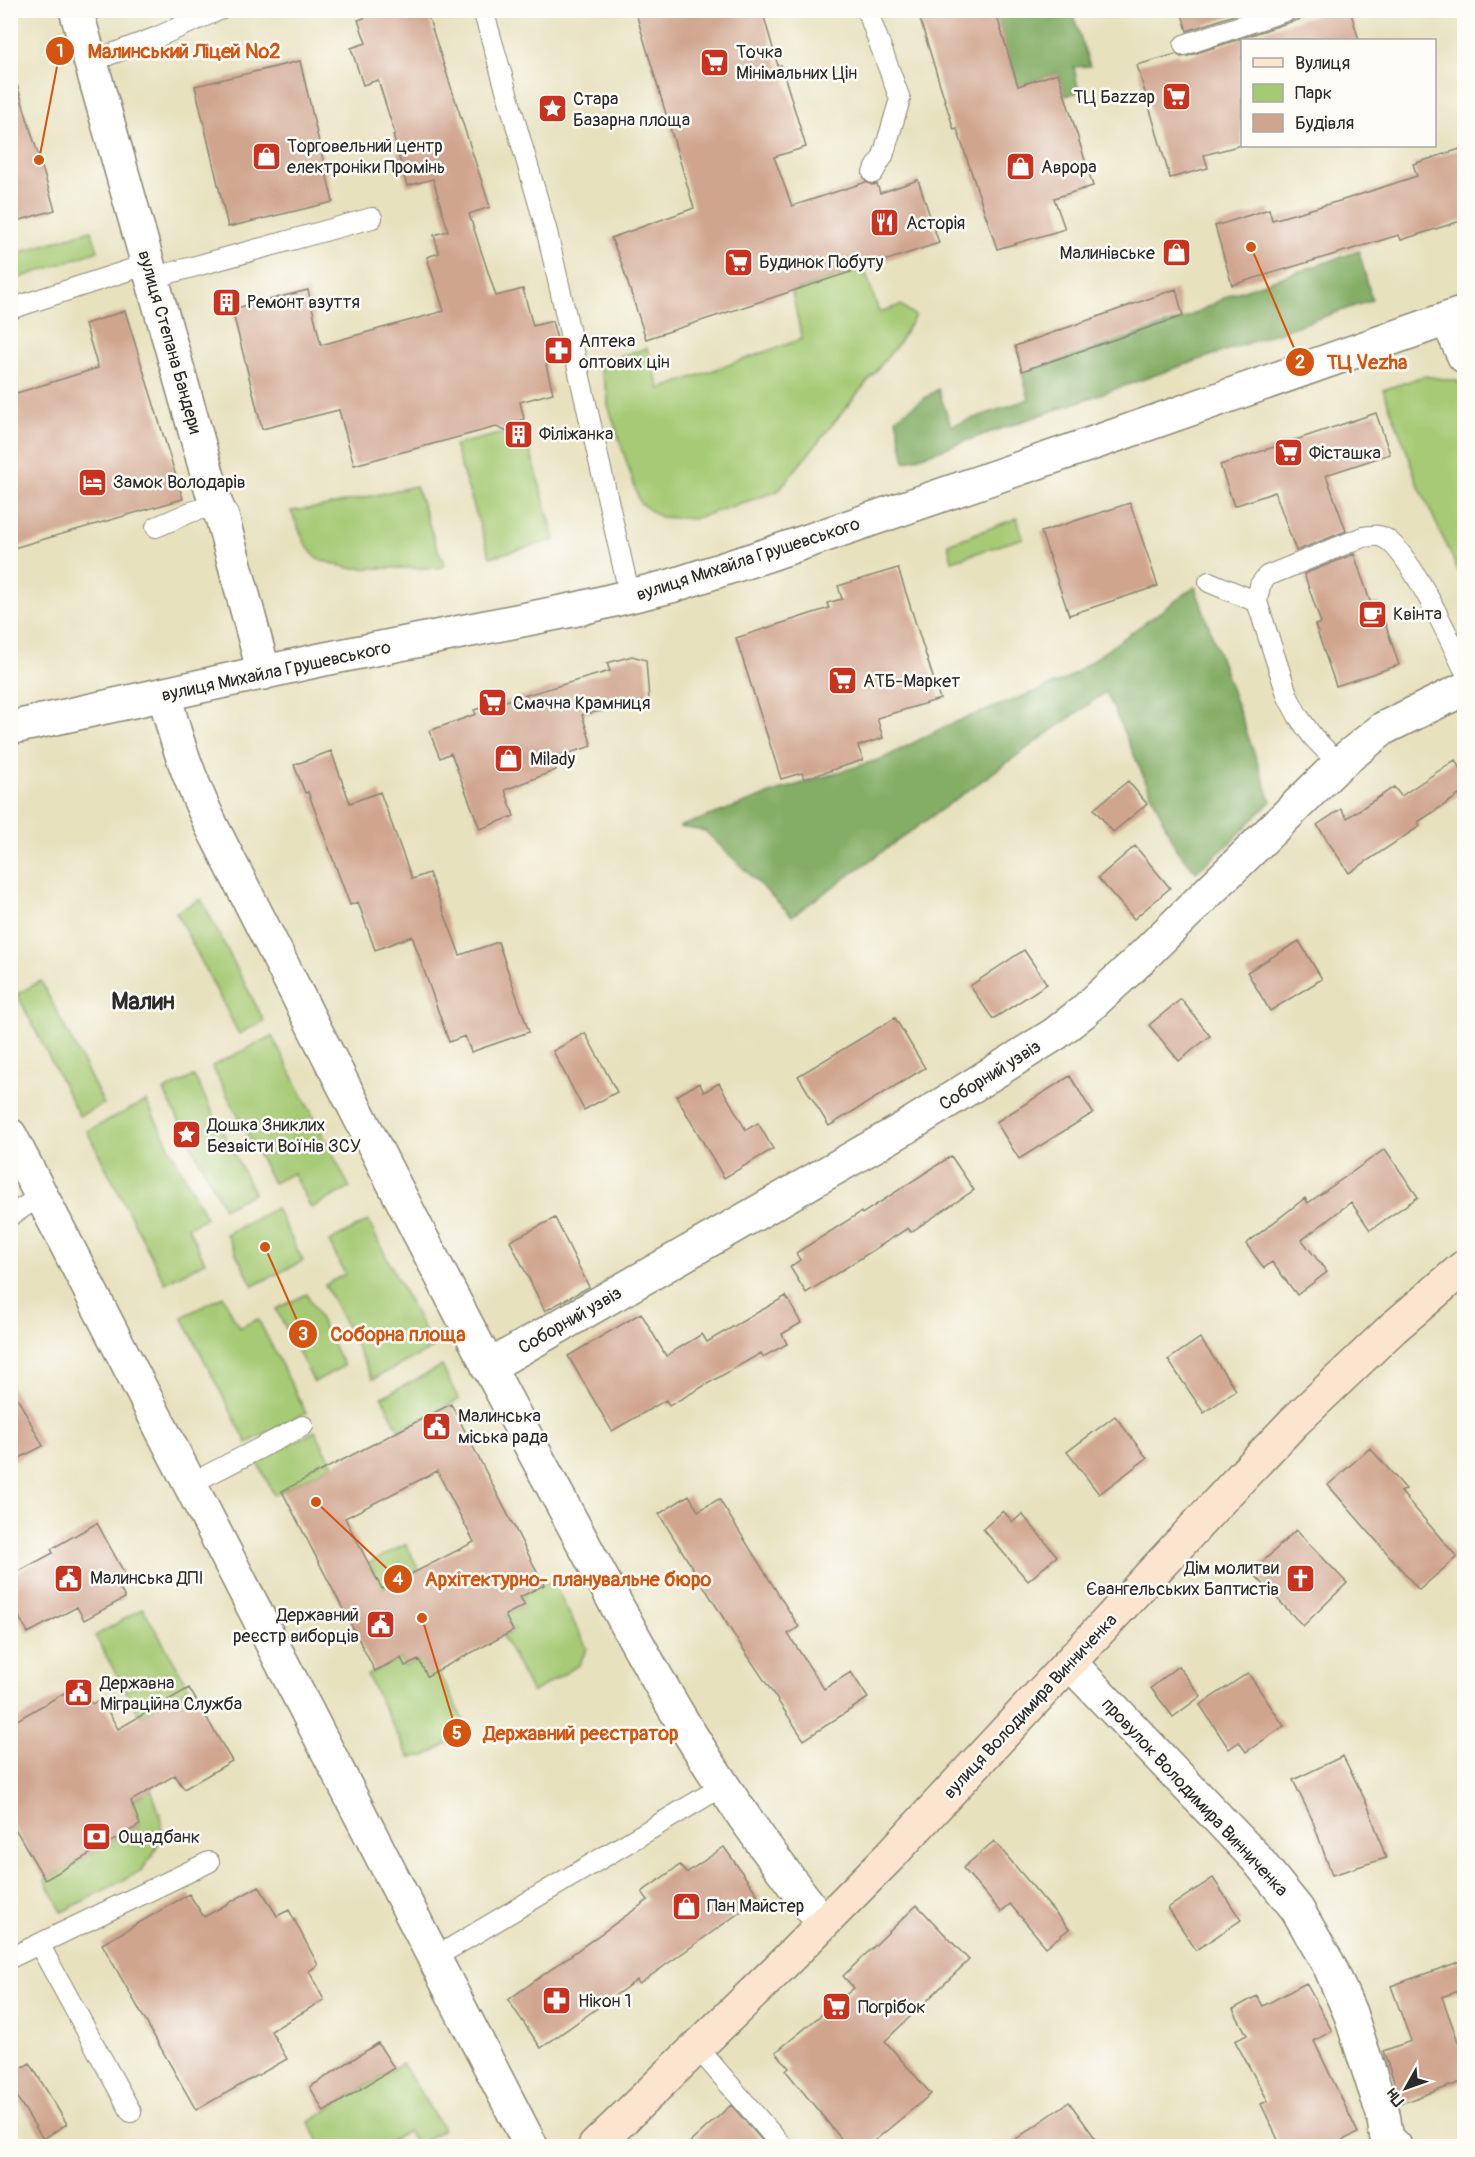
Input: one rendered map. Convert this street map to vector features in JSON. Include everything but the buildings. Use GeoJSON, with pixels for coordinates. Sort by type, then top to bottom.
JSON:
{"type":"FeatureCollection","features":[{"type":"Feature","properties":{"kind":"main road","name":"вулиця Володимира Винниченка"},"geometry":{"type":"LineString","coordinates":[[595,2146],[823,1923],[937,1807],[1293,1423],[1393,1328],[1464,1267]]}},
{"type":"Feature","properties":{"kind":"street","name":"вулиця Степана Бандери"},"geometry":{"type":"LineString","coordinates":[[76,10],[216,505],[222,516],[264,673]]}},
{"type":"Feature","properties":{"kind":"street"},"geometry":{"type":"LineString","coordinates":[[1456,316],[1464,356]]}},
{"type":"Feature","properties":{"kind":"street","name":"вулиця Михайла Грушевського"},"geometry":{"type":"LineString","coordinates":[[10,728],[320,660],[630,597],[738,566],[1456,316]]}},
{"type":"Feature","properties":{"kind":"street","name":"Соборний узвіз"},"geometry":{"type":"LineString","coordinates":[[488,1368],[905,1128],[1055,1034],[1083,1012],[1134,965],[1339,764],[1384,728],[1464,689]]}},
{"type":"Feature","properties":{"kind":"street"},"geometry":{"type":"LineString","coordinates":[[165,695],[184,766],[212,827],[488,1368],[685,1725],[779,1868],[823,1923]]}},
{"type":"Feature","properties":{"kind":"street"},"geometry":{"type":"LineString","coordinates":[[10,1135],[531,2146]]}},
{"type":"Feature","properties":{"kind":"street","name":"провулок Володимира Винниченка"},"geometry":{"type":"LineString","coordinates":[[1070,1663],[1255,1857],[1297,1909],[1330,1967],[1350,2013],[1383,2114],[1389,2144]]}},
{"type":"Feature","properties":{"kind":"lane"},"geometry":{"type":"LineString","coordinates":[[90,62],[157,37],[219,10]]}},
{"type":"Feature","properties":{"kind":"lane"},"geometry":{"type":"LineString","coordinates":[[483,10],[547,232],[630,597]]}},
{"type":"Feature","properties":{"kind":"lane"},"geometry":{"type":"LineString","coordinates":[[867,10],[900,99],[883,156],[873,173]]}},
{"type":"Feature","properties":{"kind":"lane"},"geometry":{"type":"LineString","coordinates":[[1184,45],[1288,10]]}},
{"type":"Feature","properties":{"kind":"lane"},"geometry":{"type":"LineString","coordinates":[[10,309],[150,271],[372,218]]}},
{"type":"Feature","properties":{"kind":"lane"},"geometry":{"type":"LineString","coordinates":[[156,526],[216,505]]}},
{"type":"Feature","properties":{"kind":"lane"},"geometry":{"type":"LineString","coordinates":[[1339,764],[1313,737],[1288,697],[1257,602],[1260,585],[1267,576],[1363,537],[1377,535],[1394,545],[1407,563],[1464,669]]}},
{"type":"Feature","properties":{"kind":"lane"},"geometry":{"type":"LineString","coordinates":[[1209,582],[1257,602]]}},
{"type":"Feature","properties":{"kind":"lane"},"geometry":{"type":"LineString","coordinates":[[10,1216],[42,1195]]}},
{"type":"Feature","properties":{"kind":"lane"},"geometry":{"type":"LineString","coordinates":[[190,1484],[303,1426]]}},
{"type":"Feature","properties":{"kind":"lane"},"geometry":{"type":"LineString","coordinates":[[434,1959],[723,1786]]}},
{"type":"Feature","properties":{"kind":"lane"},"geometry":{"type":"LineString","coordinates":[[10,1958],[209,1862]]}},
{"type":"Feature","properties":{"kind":"lane"},"geometry":{"type":"LineString","coordinates":[[39,1944],[131,2112]]}},
{"type":"Feature","properties":{"kind":"lane"},"geometry":{"type":"LineString","coordinates":[[697,2047],[782,2146]]}},
{"type":"Feature","properties":{"kind":"green space"},"geometry":{"type":"Polygon","coordinates":[[[995,11],[1072,11],[1090,66],[1074,67],[1079,92],[1065,96],[1058,73],[1018,86],[995,11]]]}},
{"type":"Feature","properties":{"kind":"green space"},"geometry":{"type":"Polygon","coordinates":[[[91,230],[98,251],[11,281],[11,255],[91,230]]]}},
{"type":"Feature","properties":{"kind":"green space"},"geometry":{"type":"Polygon","coordinates":[[[1359,251],[1372,300],[905,462],[896,418],[938,389],[951,426],[1029,399],[1022,373],[1186,318],[1232,294],[1359,251]]]}},
{"type":"Feature","properties":{"kind":"green space"},"geometry":{"type":"Polygon","coordinates":[[[864,268],[879,312],[901,305],[915,316],[898,344],[778,491],[694,519],[660,517],[640,503],[608,405],[608,394],[598,363],[647,348],[660,389],[802,339],[792,292],[864,268]]]}},
{"type":"Feature","properties":{"kind":"green space"},"geometry":{"type":"Polygon","coordinates":[[[1424,376],[1457,381],[1464,389],[1464,583],[1416,480],[1383,390],[1424,376]]]}},
{"type":"Feature","properties":{"kind":"green space"},"geometry":{"type":"Polygon","coordinates":[[[508,432],[510,440],[526,436],[555,540],[490,557],[454,445],[508,432]]]}},
{"type":"Feature","properties":{"kind":"green space"},"geometry":{"type":"Polygon","coordinates":[[[416,486],[445,565],[438,568],[349,568],[317,559],[306,545],[291,511],[322,507],[416,486]]]}},
{"type":"Feature","properties":{"kind":"green space"},"geometry":{"type":"Polygon","coordinates":[[[1017,518],[1023,538],[952,561],[948,544],[1017,518]]]}},
{"type":"Feature","properties":{"kind":"green space"},"geometry":{"type":"Polygon","coordinates":[[[1195,587],[1271,801],[1227,846],[1196,872],[1176,849],[1106,692],[792,916],[705,831],[679,827],[784,789],[884,758],[948,725],[1065,680],[1195,587]]]}},
{"type":"Feature","properties":{"kind":"green space"},"geometry":{"type":"Polygon","coordinates":[[[201,899],[264,1021],[239,1034],[176,912],[201,899]]]}},
{"type":"Feature","properties":{"kind":"green space"},"geometry":{"type":"Polygon","coordinates":[[[41,981],[104,1104],[79,1116],[17,994],[41,981]]]}},
{"type":"Feature","properties":{"kind":"green space"},"geometry":{"type":"Polygon","coordinates":[[[272,1036],[350,1188],[311,1208],[293,1173],[273,1183],[212,1066],[272,1036]]]}},
{"type":"Feature","properties":{"kind":"green space"},"geometry":{"type":"Polygon","coordinates":[[[194,1076],[254,1193],[224,1208],[164,1091],[194,1076]]]}},
{"type":"Feature","properties":{"kind":"green space"},"geometry":{"type":"Polygon","coordinates":[[[146,1101],[206,1218],[188,1227],[205,1262],[165,1283],[87,1131],[146,1101]]]}},
{"type":"Feature","properties":{"kind":"green space"},"geometry":{"type":"Polygon","coordinates":[[[276,1208],[303,1261],[253,1286],[226,1234],[276,1208]]]}},
{"type":"Feature","properties":{"kind":"green space"},"geometry":{"type":"Polygon","coordinates":[[[368,1221],[433,1348],[373,1379],[325,1285],[345,1274],[329,1242],[368,1221]]]}},
{"type":"Feature","properties":{"kind":"green space"},"geometry":{"type":"Polygon","coordinates":[[[307,1294],[344,1366],[314,1382],[276,1309],[307,1294]]]}},
{"type":"Feature","properties":{"kind":"green space"},"geometry":{"type":"Polygon","coordinates":[[[223,1296],[239,1328],[258,1319],[306,1413],[247,1443],[182,1317],[223,1296]]]}},
{"type":"Feature","properties":{"kind":"green space"},"geometry":{"type":"Polygon","coordinates":[[[442,1366],[459,1400],[399,1430],[382,1397],[442,1366]]]}},
{"type":"Feature","properties":{"kind":"green space"},"geometry":{"type":"Polygon","coordinates":[[[315,1431],[333,1465],[274,1495],[257,1461],[315,1431]]]}},
{"type":"Feature","properties":{"kind":"green space"},"geometry":{"type":"Polygon","coordinates":[[[406,1544],[419,1570],[382,1589],[369,1563],[406,1544]]]}},
{"type":"Feature","properties":{"kind":"green space"},"geometry":{"type":"Polygon","coordinates":[[[552,1580],[587,1648],[579,1665],[532,1693],[503,1636],[513,1631],[505,1615],[524,1605],[520,1597],[552,1580]]]}},
{"type":"Feature","properties":{"kind":"green space"},"geometry":{"type":"Polygon","coordinates":[[[143,1608],[189,1688],[140,1716],[95,1636],[143,1608]]]}},
{"type":"Feature","properties":{"kind":"green space"},"geometry":{"type":"Polygon","coordinates":[[[401,1658],[405,1666],[419,1660],[437,1670],[469,1731],[425,1756],[409,1757],[367,1675],[401,1658]]]}},
{"type":"Feature","properties":{"kind":"green space"},"geometry":{"type":"Polygon","coordinates":[[[151,1789],[160,1815],[162,1835],[153,1855],[141,1871],[62,1912],[45,1880],[140,1825],[131,1801],[151,1789]]]}},
{"type":"Feature","properties":{"kind":"green space"},"geometry":{"type":"Polygon","coordinates":[[[402,2063],[443,2129],[417,2146],[407,2131],[384,2146],[321,2146],[309,2122],[402,2063]]]}},
{"type":"Feature","properties":{"kind":"place","name":"Точка Мінімальних Цін"},"geometry":{"type":"Point","coordinates":[715,62]}},
{"type":"Feature","properties":{"kind":"place","name":"ТЦ Баzzар"},"geometry":{"type":"Point","coordinates":[1176,97]}},
{"type":"Feature","properties":{"kind":"place","name":"Стара Базарна площа"},"geometry":{"type":"Point","coordinates":[552,109]}},
{"type":"Feature","properties":{"kind":"place","name":"Торговельний центр електроніки Промінь"},"geometry":{"type":"Point","coordinates":[266,156]}},
{"type":"Feature","properties":{"kind":"place","name":"Малинський Ліцей №2"},"geometry":{"type":"Point","coordinates":[39,160]}},
{"type":"Feature","properties":{"kind":"place","name":"Аврора"},"geometry":{"type":"Point","coordinates":[1020,167]}},
{"type":"Feature","properties":{"kind":"place","name":"Асторія"},"geometry":{"type":"Point","coordinates":[885,223]}},
{"type":"Feature","properties":{"kind":"place","name":"ТЦ Vezha"},"geometry":{"type":"Point","coordinates":[1251,247]}},
{"type":"Feature","properties":{"kind":"place","name":"Малинівське"},"geometry":{"type":"Point","coordinates":[1176,253]}},
{"type":"Feature","properties":{"kind":"place","name":"Будинок Побуту"},"geometry":{"type":"Point","coordinates":[738,262]}},
{"type":"Feature","properties":{"kind":"place","name":"Ремонт взуття"},"geometry":{"type":"Point","coordinates":[226,302]}},
{"type":"Feature","properties":{"kind":"place","name":"Аптека оптових цін"},"geometry":{"type":"Point","coordinates":[558,351]}},
{"type":"Feature","properties":{"kind":"place","name":"Філіжанка"},"geometry":{"type":"Point","coordinates":[518,434]}},
{"type":"Feature","properties":{"kind":"place","name":"Фісташка"},"geometry":{"type":"Point","coordinates":[1288,453]}},
{"type":"Feature","properties":{"kind":"place","name":"Замок Володарів"},"geometry":{"type":"Point","coordinates":[92,482]}},
{"type":"Feature","properties":{"kind":"place","name":"Квінта"},"geometry":{"type":"Point","coordinates":[1372,614]}},
{"type":"Feature","properties":{"kind":"place","name":"АТБ-Маркет"},"geometry":{"type":"Point","coordinates":[842,681]}},
{"type":"Feature","properties":{"kind":"place","name":"Смачна Крамниця"},"geometry":{"type":"Point","coordinates":[492,703]}},
{"type":"Feature","properties":{"kind":"place","name":"Milady"},"geometry":{"type":"Point","coordinates":[509,759]}},
{"type":"Feature","properties":{"kind":"place","name":"Дошка Зниклих Безвісти Воїнів ЗСУ"},"geometry":{"type":"Point","coordinates":[186,1135]}},
{"type":"Feature","properties":{"kind":"place","name":"Соборна площа"},"geometry":{"type":"Point","coordinates":[265,1247]}},
{"type":"Feature","properties":{"kind":"place","name":"Малинська міська рада"},"geometry":{"type":"Point","coordinates":[437,1426]}},
{"type":"Feature","properties":{"kind":"place","name":"Архітектурно- планувальне бюро"},"geometry":{"type":"Point","coordinates":[316,1502]}},
{"type":"Feature","properties":{"kind":"place","name":"Малинська ДПІ"},"geometry":{"type":"Point","coordinates":[69,1578]}},
{"type":"Feature","properties":{"kind":"place","name":"Дім молитви Євангельських Баптистів"},"geometry":{"type":"Point","coordinates":[1300,1578]}},
{"type":"Feature","properties":{"kind":"place","name":"Державний реєстратор"},"geometry":{"type":"Point","coordinates":[422,1618]}},
{"type":"Feature","properties":{"kind":"place","name":"Державний реєстр виборців"},"geometry":{"type":"Point","coordinates":[380,1625]}},
{"type":"Feature","properties":{"kind":"place","name":"Державна Міграційна Служба"},"geometry":{"type":"Point","coordinates":[79,1693]}},
{"type":"Feature","properties":{"kind":"place","name":"Ощадбанк"},"geometry":{"type":"Point","coordinates":[97,1837]}},
{"type":"Feature","properties":{"kind":"place","name":"Пан Майстер"},"geometry":{"type":"Point","coordinates":[686,1906]}},
{"type":"Feature","properties":{"kind":"place","name":"Нікон 1"},"geometry":{"type":"Point","coordinates":[557,2001]}},
{"type":"Feature","properties":{"kind":"place","name":"Погрібок"},"geometry":{"type":"Point","coordinates":[837,2007]}},
{"type":"Feature","properties":{"kind":"district","name":"Малин"},"geometry":{"type":"Point","coordinates":[143,1001]}}]}
